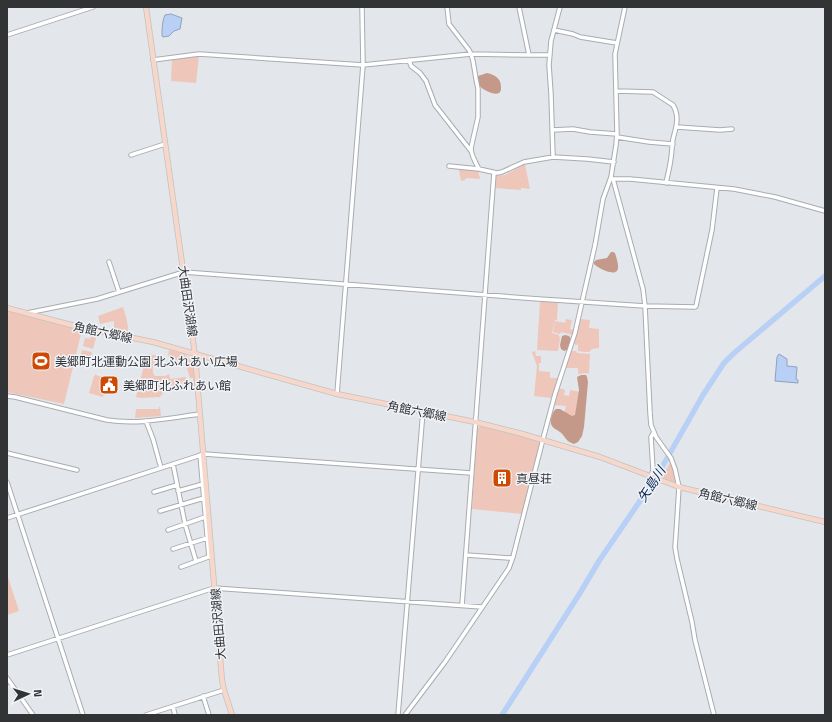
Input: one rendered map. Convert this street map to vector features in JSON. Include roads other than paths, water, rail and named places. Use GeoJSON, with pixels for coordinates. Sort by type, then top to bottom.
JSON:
{"type":"FeatureCollection","features":[{"type":"Feature","properties":{"kind":"main road","name":"大曲田沢湖線"},"geometry":{"type":"LineString","coordinates":[[146,7],[195,355],[210,557],[222,680],[232,715]]}},
{"type":"Feature","properties":{"kind":"main road","name":"角館六郷線"},"geometry":{"type":"LineString","coordinates":[[7,308],[79,327],[153,342],[337,394],[475,422],[600,457],[679,487],[825,522]]}},
{"type":"Feature","properties":{"kind":"street"},"geometry":{"type":"LineString","coordinates":[[7,35],[93,7]]}},
{"type":"Feature","properties":{"kind":"street"},"geometry":{"type":"LineString","coordinates":[[337,394],[363,65],[362,7]]}},
{"type":"Feature","properties":{"kind":"street"},"geometry":{"type":"LineString","coordinates":[[447,7],[449,24],[471,54],[477,84],[478,117],[471,152]]}},
{"type":"Feature","properties":{"kind":"street"},"geometry":{"type":"LineString","coordinates":[[519,7],[529,55]]}},
{"type":"Feature","properties":{"kind":"street"},"geometry":{"type":"LineString","coordinates":[[553,157],[549,65],[551,41],[560,7]]}},
{"type":"Feature","properties":{"kind":"street"},"geometry":{"type":"LineString","coordinates":[[405,715],[444,662],[509,568],[513,557],[542,440],[575,333],[595,245],[603,199],[612,179],[617,136],[615,54],[625,7]]}},
{"type":"Feature","properties":{"kind":"street"},"geometry":{"type":"LineString","coordinates":[[554,30],[580,37],[617,43]]}},
{"type":"Feature","properties":{"kind":"street"},"geometry":{"type":"LineString","coordinates":[[153,60],[200,54],[363,65],[471,54],[550,55]]}},
{"type":"Feature","properties":{"kind":"street"},"geometry":{"type":"LineString","coordinates":[[409,60],[411,66],[420,73],[426,81],[435,105],[471,152],[479,169]]}},
{"type":"Feature","properties":{"kind":"street"},"geometry":{"type":"LineString","coordinates":[[616,91],[653,92],[673,105],[676,112],[677,127],[666,183]]}},
{"type":"Feature","properties":{"kind":"street"},"geometry":{"type":"LineString","coordinates":[[677,127],[720,130],[732,129]]}},
{"type":"Feature","properties":{"kind":"street"},"geometry":{"type":"LineString","coordinates":[[552,130],[573,129],[649,142],[673,144]]}},
{"type":"Feature","properties":{"kind":"street"},"geometry":{"type":"LineString","coordinates":[[131,155],[165,144]]}},
{"type":"Feature","properties":{"kind":"street"},"geometry":{"type":"LineString","coordinates":[[449,166],[479,169],[494,173],[502,172],[524,162],[553,157],[614,162]]}},
{"type":"Feature","properties":{"kind":"street"},"geometry":{"type":"LineString","coordinates":[[462,605],[494,173]]}},
{"type":"Feature","properties":{"kind":"street"},"geometry":{"type":"LineString","coordinates":[[612,179],[630,179],[750,192],[775,197],[825,211]]}},
{"type":"Feature","properties":{"kind":"street"},"geometry":{"type":"LineString","coordinates":[[612,179],[643,289],[650,413],[654,432],[671,458],[676,469],[679,487],[676,534],[677,559],[714,715]]}},
{"type":"Feature","properties":{"kind":"street"},"geometry":{"type":"LineString","coordinates":[[26,314],[97,299],[184,272],[645,306],[694,307],[696,306],[712,230],[717,188]]}},
{"type":"Feature","properties":{"kind":"street"},"geometry":{"type":"LineString","coordinates":[[109,262],[119,292]]}},
{"type":"Feature","properties":{"kind":"street"},"geometry":{"type":"LineString","coordinates":[[7,396],[119,422],[136,422],[200,414]]}},
{"type":"Feature","properties":{"kind":"street"},"geometry":{"type":"LineString","coordinates":[[398,715],[422,411]]}},
{"type":"Feature","properties":{"kind":"street"},"geometry":{"type":"LineString","coordinates":[[146,421],[153,439],[160,468]]}},
{"type":"Feature","properties":{"kind":"street"},"geometry":{"type":"LineString","coordinates":[[651,477],[653,470],[652,437],[654,432]]}},
{"type":"Feature","properties":{"kind":"street"},"geometry":{"type":"LineString","coordinates":[[7,453],[77,470]]}},
{"type":"Feature","properties":{"kind":"street"},"geometry":{"type":"LineString","coordinates":[[7,518],[202,454],[471,473]]}},
{"type":"Feature","properties":{"kind":"street"},"geometry":{"type":"LineString","coordinates":[[181,567],[210,557],[202,484],[202,454]]}},
{"type":"Feature","properties":{"kind":"street"},"geometry":{"type":"LineString","coordinates":[[173,464],[181,505],[196,561]]}},
{"type":"Feature","properties":{"kind":"street"},"geometry":{"type":"LineString","coordinates":[[7,482],[83,715]]}},
{"type":"Feature","properties":{"kind":"street"},"geometry":{"type":"LineString","coordinates":[[154,492],[177,484]]}},
{"type":"Feature","properties":{"kind":"street"},"geometry":{"type":"LineString","coordinates":[[178,491],[202,484]]}},
{"type":"Feature","properties":{"kind":"street"},"geometry":{"type":"LineString","coordinates":[[160,511],[204,498]]}},
{"type":"Feature","properties":{"kind":"street"},"geometry":{"type":"LineString","coordinates":[[168,530],[205,517]]}},
{"type":"Feature","properties":{"kind":"street"},"geometry":{"type":"LineString","coordinates":[[173,549],[207,538]]}},
{"type":"Feature","properties":{"kind":"street"},"geometry":{"type":"LineString","coordinates":[[466,555],[508,558],[513,557]]}},
{"type":"Feature","properties":{"kind":"street"},"geometry":{"type":"LineString","coordinates":[[7,655],[214,588],[482,607]]}},
{"type":"Feature","properties":{"kind":"street"},"geometry":{"type":"LineString","coordinates":[[7,678],[33,715]]}},
{"type":"Feature","properties":{"kind":"street"},"geometry":{"type":"LineString","coordinates":[[146,715],[224,690]]}},
{"type":"Feature","properties":{"kind":"street"},"geometry":{"type":"LineString","coordinates":[[204,696],[209,715]]}},
{"type":"Feature","properties":{"kind":"street"},"geometry":{"type":"LineString","coordinates":[[172,707],[175,715]]}},
{"type":"Feature","properties":{"kind":"water"},"geometry":{"type":"Polygon","coordinates":[[[171,14],[182,18],[180,29],[174,31],[169,36],[163,37],[162,28],[165,15],[171,14]]]}},
{"type":"Feature","properties":{"kind":"water"},"geometry":{"type":"Polygon","coordinates":[[[779,354],[787,359],[787,366],[797,367],[796,379],[798,380],[798,383],[775,381],[777,357],[779,354]]]}},
{"type":"Feature","properties":{"kind":"waterway","name":"矢島川"},"geometry":{"type":"LineString","coordinates":[[502,715],[599,561],[657,476],[703,395],[724,363],[825,276]]}},
{"type":"Feature","properties":{"kind":"place","name":"美郷町北運動公園 北ふれあい広場"},"geometry":{"type":"Point","coordinates":[41,361]}},
{"type":"Feature","properties":{"kind":"place","name":"美郷町北ふれあい館"},"geometry":{"type":"Point","coordinates":[109,385]}},
{"type":"Feature","properties":{"kind":"place","name":"真昼荘"},"geometry":{"type":"Point","coordinates":[502,478]}}]}
